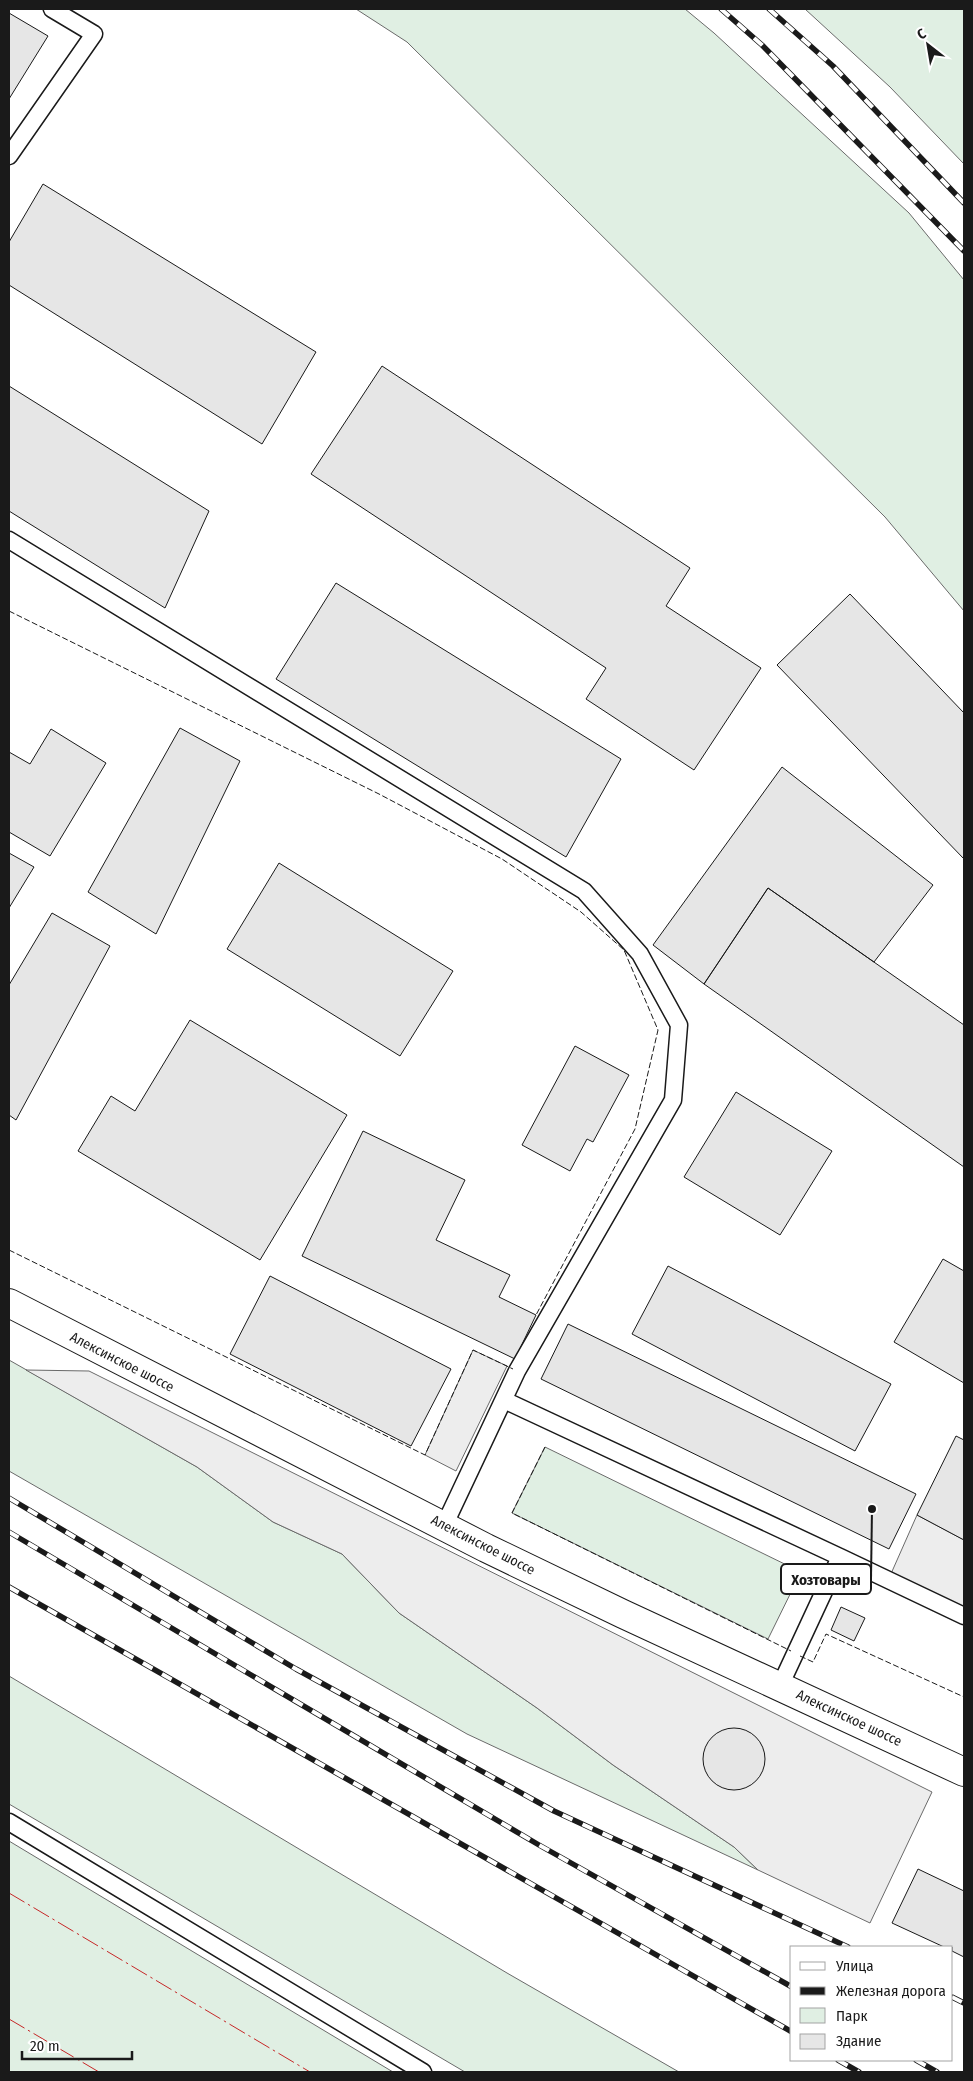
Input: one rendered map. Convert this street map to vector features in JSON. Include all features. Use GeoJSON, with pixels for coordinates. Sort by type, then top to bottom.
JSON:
{"type":"FeatureCollection","features":[{"type":"Feature","properties":{"kind":"main road","name":"Алексинское шоссе"},"geometry":{"type":"LineString","coordinates":[[9,1303],[444,1526],[623,1614],[964,1772]]}},
{"type":"Feature","properties":{"kind":"lane"},"geometry":{"type":"LineString","coordinates":[[9,156],[94,34],[52,9]]}},
{"type":"Feature","properties":{"kind":"lane"},"geometry":{"type":"LineString","coordinates":[[9,540],[584,891],[640,954],[679,1025],[673,1100],[517,1371],[444,1526]]}},
{"type":"Feature","properties":{"kind":"lane"},"geometry":{"type":"LineString","coordinates":[[504,1400],[964,1616]]}},
{"type":"Feature","properties":{"kind":"lane"},"geometry":{"type":"LineString","coordinates":[[780,1686],[840,1557]]}},
{"type":"Feature","properties":{"kind":"lane"},"geometry":{"type":"LineString","coordinates":[[9,1822],[423,2072]]}},
{"type":"Feature","properties":{"kind":"green space"},"geometry":{"type":"Polygon","coordinates":[[[356,9],[685,9],[714,33],[909,213],[964,280],[964,611],[885,517],[407,42],[356,9]]]}},
{"type":"Feature","properties":{"kind":"green space"},"geometry":{"type":"Polygon","coordinates":[[[805,9],[964,9],[964,164],[890,87],[805,9]]]}},
{"type":"Feature","properties":{"kind":"green space"},"geometry":{"type":"Polygon","coordinates":[[[9,1360],[197,1467],[273,1522],[342,1554],[399,1613],[537,1708],[613,1765],[734,1847],[758,1870],[467,1734],[9,1471],[9,1360]]]}},
{"type":"Feature","properties":{"kind":"green space"},"geometry":{"type":"Polygon","coordinates":[[[545,1447],[801,1572],[768,1639],[512,1513],[545,1447]]]}},
{"type":"Feature","properties":{"kind":"green space"},"geometry":{"type":"Polygon","coordinates":[[[9,1676],[507,1973],[679,2072],[465,2072],[9,1804],[9,1676]]]}},
{"type":"Feature","properties":{"kind":"green space"},"geometry":{"type":"Polygon","coordinates":[[[9,1841],[393,2072],[9,2072],[9,1841]]]}},
{"type":"Feature","properties":{"kind":"shaded area"},"geometry":{"type":"Polygon","coordinates":[[[473,1350],[507,1366],[456,1471],[425,1455],[473,1350]]]}},
{"type":"Feature","properties":{"kind":"shaded area"},"geometry":{"type":"Polygon","coordinates":[[[26,1370],[89,1371],[932,1792],[870,1923],[758,1870],[734,1847],[613,1765],[537,1708],[399,1613],[342,1554],[273,1522],[197,1467],[26,1370]]]}},
{"type":"Feature","properties":{"kind":"shaded area"},"geometry":{"type":"Polygon","coordinates":[[[917,1515],[964,1540],[964,1623],[886,1585],[917,1515]]]}},
{"type":"Feature","properties":{"kind":"building"},"geometry":{"type":"Polygon","coordinates":[[[9,13],[48,36],[9,99],[9,13]]]}},
{"type":"Feature","properties":{"kind":"building"},"geometry":{"type":"Polygon","coordinates":[[[43,184],[316,352],[262,444],[9,285],[9,242],[43,184]]]}},
{"type":"Feature","properties":{"kind":"building"},"geometry":{"type":"Polygon","coordinates":[[[382,366],[690,568],[666,606],[761,668],[694,770],[586,699],[606,668],[311,474],[382,366]]]}},
{"type":"Feature","properties":{"kind":"building"},"geometry":{"type":"Polygon","coordinates":[[[9,386],[209,511],[165,608],[9,511],[9,386]]]}},
{"type":"Feature","properties":{"kind":"building"},"geometry":{"type":"Polygon","coordinates":[[[336,583],[621,759],[566,857],[276,679],[336,583]]]}},
{"type":"Feature","properties":{"kind":"building"},"geometry":{"type":"Polygon","coordinates":[[[850,594],[964,713],[964,859],[777,665],[850,594]]]}},
{"type":"Feature","properties":{"kind":"building"},"geometry":{"type":"Polygon","coordinates":[[[180,728],[240,761],[156,934],[88,892],[180,728]]]}},
{"type":"Feature","properties":{"kind":"building"},"geometry":{"type":"Polygon","coordinates":[[[51,729],[106,763],[50,856],[9,832],[9,752],[30,764],[51,729]]]}},
{"type":"Feature","properties":{"kind":"building"},"geometry":{"type":"Polygon","coordinates":[[[782,767],[933,885],[874,962],[768,888],[704,984],[653,945],[782,767]]]}},
{"type":"Feature","properties":{"kind":"building"},"geometry":{"type":"Polygon","coordinates":[[[9,853],[34,867],[9,908],[9,853]]]}},
{"type":"Feature","properties":{"kind":"building"},"geometry":{"type":"Polygon","coordinates":[[[279,863],[453,971],[400,1056],[227,949],[279,863]]]}},
{"type":"Feature","properties":{"kind":"building"},"geometry":{"type":"Polygon","coordinates":[[[768,888],[964,1025],[964,1167],[704,984],[768,888]]]}},
{"type":"Feature","properties":{"kind":"building"},"geometry":{"type":"Polygon","coordinates":[[[52,913],[110,946],[16,1120],[9,1115],[9,985],[52,913]]]}},
{"type":"Feature","properties":{"kind":"building"},"geometry":{"type":"Polygon","coordinates":[[[190,1020],[347,1115],[260,1260],[78,1151],[111,1096],[135,1111],[190,1020]]]}},
{"type":"Feature","properties":{"kind":"building"},"geometry":{"type":"Polygon","coordinates":[[[575,1046],[629,1075],[593,1142],[587,1139],[570,1171],[522,1145],[575,1046]]]}},
{"type":"Feature","properties":{"kind":"building"},"geometry":{"type":"Polygon","coordinates":[[[736,1092],[832,1151],[780,1235],[684,1177],[736,1092]]]}},
{"type":"Feature","properties":{"kind":"building"},"geometry":{"type":"Polygon","coordinates":[[[363,1131],[465,1180],[436,1240],[510,1275],[499,1297],[536,1315],[515,1359],[302,1256],[363,1131]]]}},
{"type":"Feature","properties":{"kind":"building"},"geometry":{"type":"Polygon","coordinates":[[[943,1259],[964,1271],[964,1383],[894,1342],[943,1259]]]}},
{"type":"Feature","properties":{"kind":"building"},"geometry":{"type":"Polygon","coordinates":[[[668,1266],[891,1384],[855,1451],[632,1334],[668,1266]]]}},
{"type":"Feature","properties":{"kind":"building"},"geometry":{"type":"Polygon","coordinates":[[[270,1276],[451,1369],[411,1446],[230,1354],[270,1276]]]}},
{"type":"Feature","properties":{"kind":"building"},"geometry":{"type":"Polygon","coordinates":[[[568,1324],[916,1494],[889,1549],[541,1379],[568,1324]]]}},
{"type":"Feature","properties":{"kind":"building"},"geometry":{"type":"Polygon","coordinates":[[[956,1436],[964,1440],[964,1540],[917,1515],[956,1436]]]}},
{"type":"Feature","properties":{"kind":"building"},"geometry":{"type":"Polygon","coordinates":[[[841,1607],[865,1618],[854,1641],[831,1630],[841,1607]]]}},
{"type":"Feature","properties":{"kind":"building"},"geometry":{"type":"Polygon","coordinates":[[[734,1728],[746,1730],[756,1737],[763,1747],[765,1759],[763,1771],[756,1781],[746,1788],[734,1790],[722,1788],[712,1781],[705,1771],[703,1759],[705,1747],[712,1737],[722,1730],[734,1728]]]}},
{"type":"Feature","properties":{"kind":"building"},"geometry":{"type":"Polygon","coordinates":[[[918,1869],[964,1891],[964,1957],[953,1952],[953,1946],[942,1946],[892,1923],[918,1869]]]}},
{"type":"Feature","properties":{"kind":"railway"},"geometry":{"type":"LineString","coordinates":[[721,9],[762,45],[964,251]]}},
{"type":"Feature","properties":{"kind":"railway"},"geometry":{"type":"LineString","coordinates":[[769,9],[833,66],[964,203]]}},
{"type":"Feature","properties":{"kind":"railway"},"geometry":{"type":"LineString","coordinates":[[9,1498],[296,1669],[554,1811],[846,1946]]}},
{"type":"Feature","properties":{"kind":"railway"},"geometry":{"type":"LineString","coordinates":[[9,1532],[539,1845],[790,1986]]}},
{"type":"Feature","properties":{"kind":"railway"},"geometry":{"type":"LineString","coordinates":[[9,1587],[790,2031]]}},
{"type":"Feature","properties":{"kind":"railway"},"geometry":{"type":"LineString","coordinates":[[953,1998],[964,2003]]}},
{"type":"Feature","properties":{"kind":"railway"},"geometry":{"type":"LineString","coordinates":[[840,2061],[859,2072]]}},
{"type":"Feature","properties":{"kind":"railway"},"geometry":{"type":"LineString","coordinates":[[918,2061],[937,2072]]}},
{"type":"Feature","properties":{"kind":"fence"},"geometry":{"type":"LineString","coordinates":[[9,611],[379,794],[502,859],[581,912],[624,950],[658,1030],[635,1129],[536,1315]]}},
{"type":"Feature","properties":{"kind":"fence"},"geometry":{"type":"LineString","coordinates":[[9,1250],[425,1455],[473,1350],[513,1369]]}},
{"type":"Feature","properties":{"kind":"fence"},"geometry":{"type":"LineString","coordinates":[[545,1447],[512,1513],[791,1651]]}},
{"type":"Feature","properties":{"kind":"fence"},"geometry":{"type":"LineString","coordinates":[[800,1656],[813,1662],[826,1634],[964,1697]]}},
{"type":"Feature","properties":{"kind":"power"},"geometry":{"type":"LineString","coordinates":[[9,1893],[310,2072]]}},
{"type":"Feature","properties":{"kind":"power"},"geometry":{"type":"LineString","coordinates":[[9,2019],[99,2072]]}},
{"type":"Feature","properties":{"kind":"place","name":"Хозтовары"},"geometry":{"type":"Point","coordinates":[872,1509]}}]}
